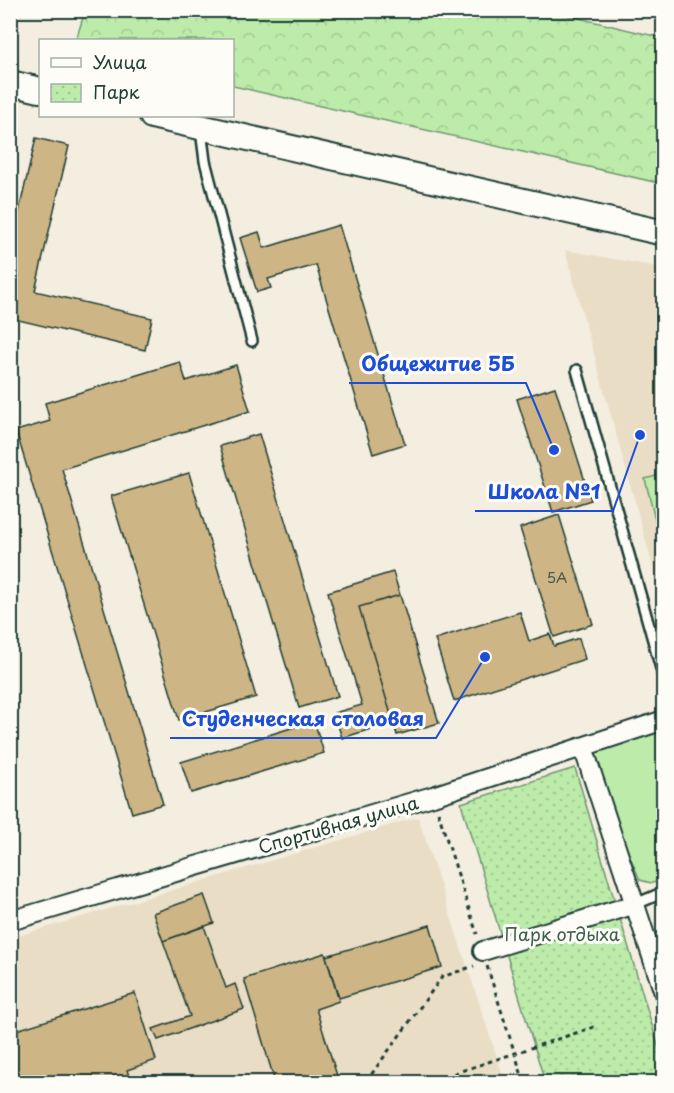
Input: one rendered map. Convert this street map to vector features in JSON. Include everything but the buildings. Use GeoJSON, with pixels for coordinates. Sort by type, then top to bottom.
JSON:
{"type":"FeatureCollection","features":[{"type":"Feature","properties":{"kind":"street"},"geometry":{"type":"LineString","coordinates":[[10,83],[39,90]]}},
{"type":"Feature","properties":{"kind":"street"},"geometry":{"type":"LineString","coordinates":[[156,117],[663,233]]}},
{"type":"Feature","properties":{"kind":"street","name":"Спортивная улица"},"geometry":{"type":"LineString","coordinates":[[10,921],[433,796],[663,720]]}},
{"type":"Feature","properties":{"kind":"street"},"geometry":{"type":"LineString","coordinates":[[583,747],[636,904],[663,993]]}},
{"type":"Feature","properties":{"kind":"street"},"geometry":{"type":"LineString","coordinates":[[479,958],[636,904]]}},
{"type":"Feature","properties":{"kind":"lane"},"geometry":{"type":"LineString","coordinates":[[201,127],[205,161],[252,340]]}},
{"type":"Feature","properties":{"kind":"lane"},"geometry":{"type":"LineString","coordinates":[[577,370],[663,679]]}},
{"type":"Feature","properties":{"kind":"lane"},"geometry":{"type":"LineString","coordinates":[[636,904],[663,892]]}},
{"type":"Feature","properties":{"kind":"path"},"geometry":{"type":"LineString","coordinates":[[369,1083],[368,1079],[442,977],[479,958]]}},
{"type":"Feature","properties":{"kind":"path"},"geometry":{"type":"LineString","coordinates":[[428,1083],[594,1027]]}},
{"type":"Feature","properties":{"kind":"shaded area"},"geometry":{"type":"Polygon","coordinates":[[[565,250],[663,268],[663,603],[565,250]]]}},
{"type":"Feature","properties":{"kind":"shaded area"},"geometry":{"type":"Polygon","coordinates":[[[418,817],[505,1082],[11,1082],[11,938],[418,817]]]}},
{"type":"Feature","properties":{"kind":"green space"},"geometry":{"type":"Polygon","coordinates":[[[545,10],[663,38],[663,184],[234,86],[234,39],[76,39],[85,11],[545,10]]]}},
{"type":"Feature","properties":{"kind":"green space"},"geometry":{"type":"Polygon","coordinates":[[[664,474],[663,552],[645,479],[664,474]]]}},
{"type":"Feature","properties":{"kind":"green space"},"geometry":{"type":"Polygon","coordinates":[[[663,723],[663,881],[651,883],[640,880],[583,747],[663,723]]]}},
{"type":"Feature","properties":{"kind":"green space","name":"Парк отдыха"},"geometry":{"type":"Polygon","coordinates":[[[575,768],[663,1062],[663,1082],[545,1082],[461,803],[575,768]]]}},
{"type":"Feature","properties":{"kind":"place","name":"Школа №1"},"geometry":{"type":"Point","coordinates":[640,435]}},
{"type":"Feature","properties":{"kind":"place","name":"Общежитие 5Б"},"geometry":{"type":"Point","coordinates":[554,450]}},
{"type":"Feature","properties":{"kind":"place","name":"Студенческая столовая"},"geometry":{"type":"Point","coordinates":[485,657]}}]}
